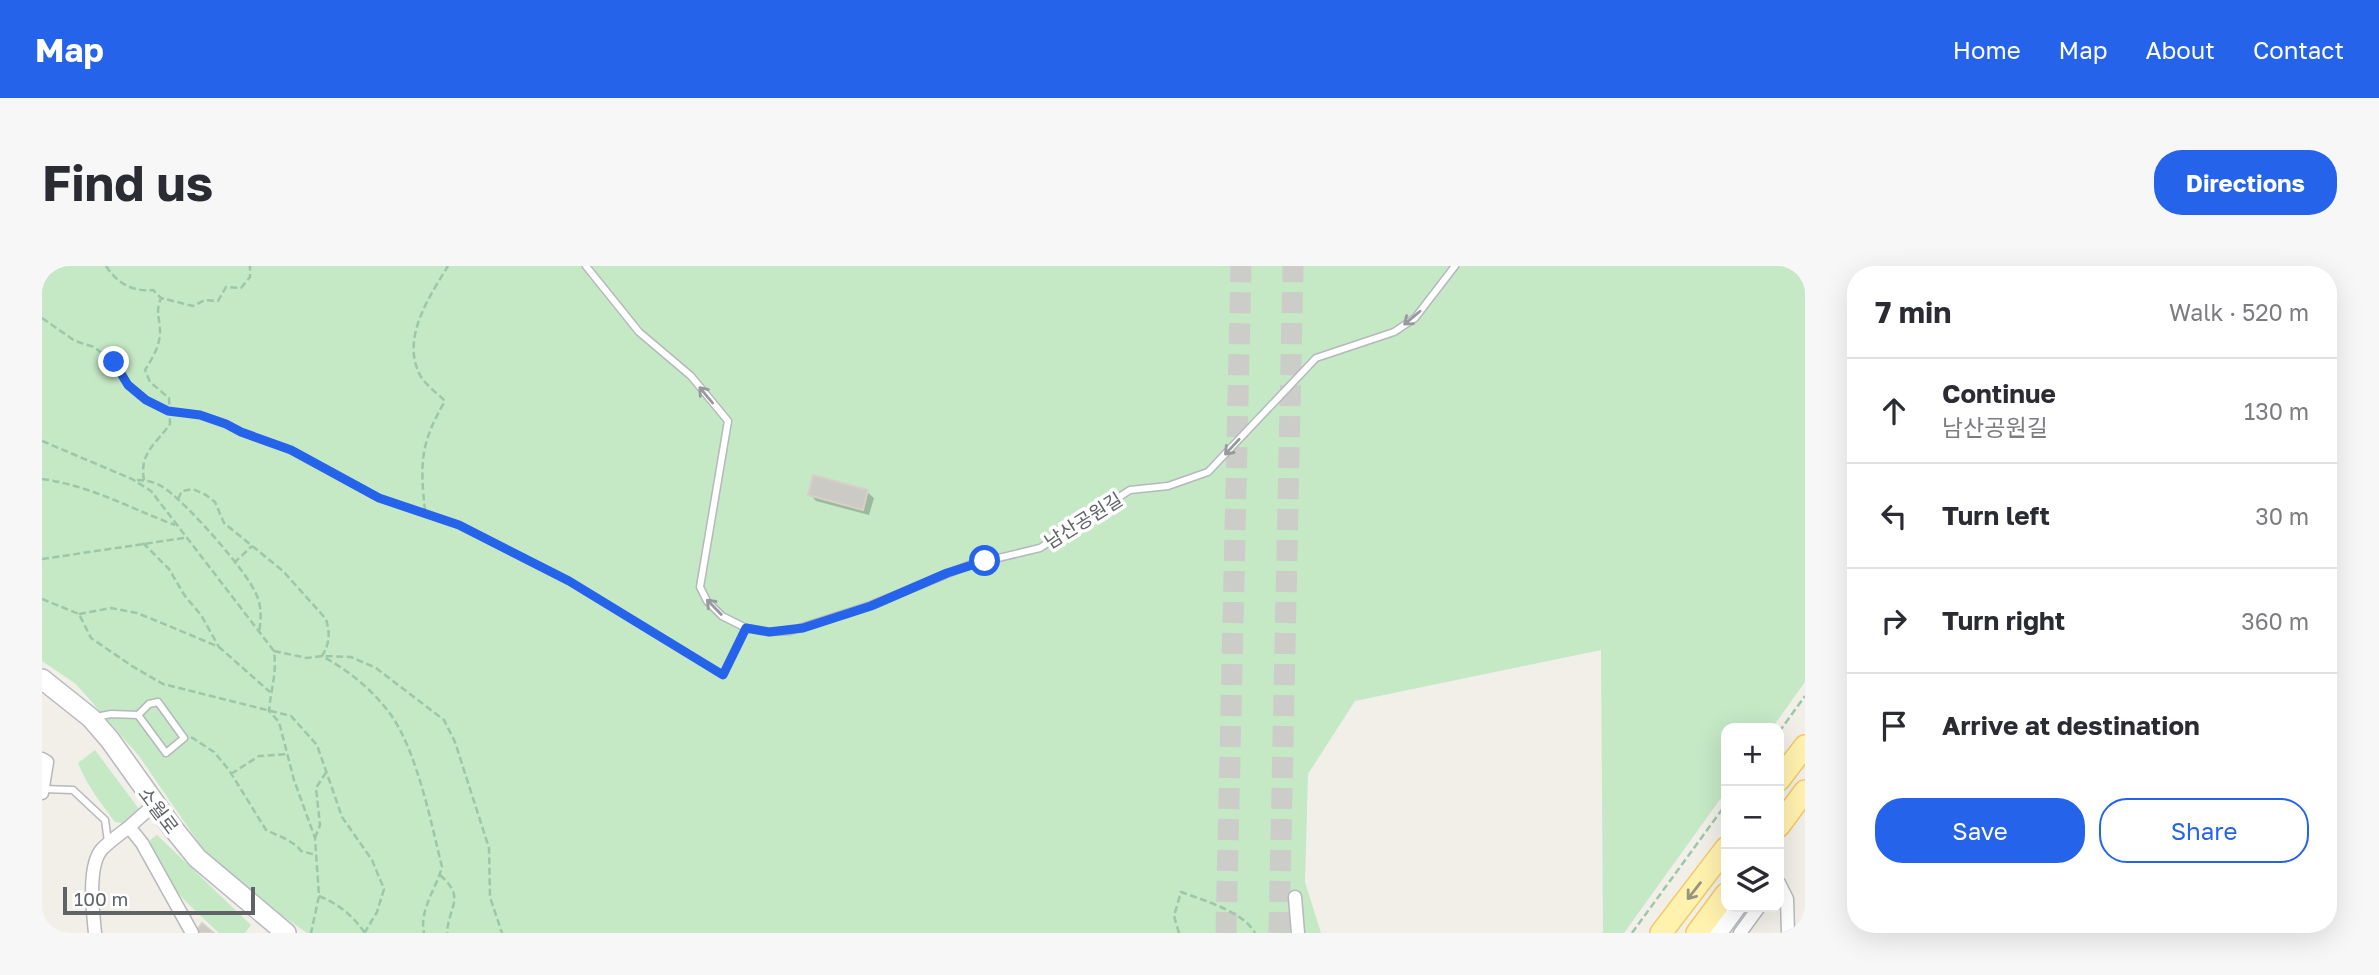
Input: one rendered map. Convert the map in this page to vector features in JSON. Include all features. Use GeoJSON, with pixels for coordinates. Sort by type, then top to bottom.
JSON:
{"type":"FeatureCollection","features":[{"type":"Feature","properties":{"kind":"main road","name":"소월로"},"geometry":{"type":"LineString","coordinates":[[42,679],[91,718],[197,858],[286,933]]}},
{"type":"Feature","properties":{"kind":"main road"},"geometry":{"type":"LineString","coordinates":[[1784,773],[1805,746]]}},
{"type":"Feature","properties":{"kind":"main road"},"geometry":{"type":"LineString","coordinates":[[1784,819],[1805,791]]}},
{"type":"Feature","properties":{"kind":"main road"},"geometry":{"type":"LineString","coordinates":[[1661,933],[1725,849]]}},
{"type":"Feature","properties":{"kind":"main road"},"geometry":{"type":"LineString","coordinates":[[1697,933],[1721,901]]}},
{"type":"Feature","properties":{"kind":"main road"},"geometry":{"type":"LineString","coordinates":[[1717,933],[1732,912]]}},
{"type":"Feature","properties":{"kind":"street"},"geometry":{"type":"LineString","coordinates":[[42,759],[47,762],[42,791]]}},
{"type":"Feature","properties":{"kind":"street"},"geometry":{"type":"LineString","coordinates":[[95,933],[94,869],[100,851],[156,803]]}},
{"type":"Feature","properties":{"kind":"street"},"geometry":{"type":"LineString","coordinates":[[129,827],[142,843],[191,933]]}},
{"type":"Feature","properties":{"kind":"street"},"geometry":{"type":"LineString","coordinates":[[1784,893],[1787,899],[1788,933]]}},
{"type":"Feature","properties":{"kind":"street"},"geometry":{"type":"LineString","coordinates":[[1295,897],[1298,933]]}},
{"type":"Feature","properties":{"kind":"street"},"geometry":{"type":"LineString","coordinates":[[1740,933],[1755,912]]}},
{"type":"Feature","properties":{"kind":"lane","name":"남산공원길"},"geometry":{"type":"LineString","coordinates":[[586,266],[639,332],[691,376],[728,421],[700,587],[706,601],[722,615],[746,628],[769,632],[790,631],[871,606],[969,565],[1040,548],[1130,490],[1168,486],[1208,472],[1316,358],[1394,332],[1415,318],[1455,266]]}},
{"type":"Feature","properties":{"kind":"lane"},"geometry":{"type":"LineString","coordinates":[[91,718],[111,714],[138,715],[149,704],[158,702],[184,738],[166,753],[138,715]]}},
{"type":"Feature","properties":{"kind":"lane"},"geometry":{"type":"LineString","coordinates":[[42,791],[73,790],[105,820],[108,844]]}},
{"type":"Feature","properties":{"kind":"path"},"geometry":{"type":"LineString","coordinates":[[106,266],[124,285],[140,291],[153,290],[162,298],[193,306],[205,300],[218,301],[226,287],[241,288],[250,276],[250,266]]}},
{"type":"Feature","properties":{"kind":"path"},"geometry":{"type":"LineString","coordinates":[[425,511],[421,476],[423,455],[429,429],[445,401],[419,375],[411,344],[429,297],[448,266]]}},
{"type":"Feature","properties":{"kind":"path"},"geometry":{"type":"LineString","coordinates":[[144,480],[142,468],[146,454],[170,424],[169,398],[150,382],[145,370],[155,355],[161,335],[157,309],[162,298]]}},
{"type":"Feature","properties":{"kind":"path"},"geometry":{"type":"LineString","coordinates":[[42,318],[75,341],[94,347],[114,362],[128,385],[146,400],[168,411],[200,415],[291,450],[379,498],[425,511],[512,550],[569,581],[723,675],[746,628]]}},
{"type":"Feature","properties":{"kind":"path"},"geometry":{"type":"LineString","coordinates":[[42,441],[135,480],[151,491],[274,650],[307,658],[351,657],[376,668],[444,720],[455,742],[489,848],[490,897],[502,933]]}},
{"type":"Feature","properties":{"kind":"path"},"geometry":{"type":"LineString","coordinates":[[42,479],[102,493],[135,510],[175,525]]}},
{"type":"Feature","properties":{"kind":"path"},"geometry":{"type":"LineString","coordinates":[[135,480],[144,480],[165,489],[178,499],[234,562],[258,596],[262,614],[259,633]]}},
{"type":"Feature","properties":{"kind":"path"},"geometry":{"type":"LineString","coordinates":[[178,499],[183,491],[192,489],[206,495],[215,502],[224,523],[282,571],[326,619],[329,642],[322,656]]}},
{"type":"Feature","properties":{"kind":"path"},"geometry":{"type":"LineString","coordinates":[[42,559],[186,538]]}},
{"type":"Feature","properties":{"kind":"path"},"geometry":{"type":"LineString","coordinates":[[143,543],[169,569],[185,596],[201,615],[219,647]]}},
{"type":"Feature","properties":{"kind":"path"},"geometry":{"type":"LineString","coordinates":[[234,562],[253,545]]}},
{"type":"Feature","properties":{"kind":"path"},"geometry":{"type":"LineString","coordinates":[[42,599],[79,614],[111,608],[138,613],[219,647],[270,692]]}},
{"type":"Feature","properties":{"kind":"path"},"geometry":{"type":"LineString","coordinates":[[79,614],[91,638],[163,684],[291,716],[303,727],[317,745],[342,817],[372,860],[384,889],[377,912],[365,932],[351,915],[332,901],[319,896]]}},
{"type":"Feature","properties":{"kind":"path"},"geometry":{"type":"LineString","coordinates":[[274,650],[276,671],[270,692],[269,711],[279,722],[294,780],[315,838],[319,896],[311,933]]}},
{"type":"Feature","properties":{"kind":"path"},"geometry":{"type":"LineString","coordinates":[[322,656],[340,665],[372,692],[392,716],[409,750],[442,867],[421,922],[424,933]]}},
{"type":"Feature","properties":{"kind":"path"},"geometry":{"type":"LineString","coordinates":[[1784,725],[1805,695]]}},
{"type":"Feature","properties":{"kind":"path"},"geometry":{"type":"LineString","coordinates":[[184,738],[193,737],[205,744],[231,774],[266,830],[286,839],[301,851],[316,856]]}},
{"type":"Feature","properties":{"kind":"path"},"geometry":{"type":"LineString","coordinates":[[231,774],[259,756],[287,754]]}},
{"type":"Feature","properties":{"kind":"path"},"geometry":{"type":"LineString","coordinates":[[315,838],[320,825],[316,788],[327,771]]}},
{"type":"Feature","properties":{"kind":"path"},"geometry":{"type":"LineString","coordinates":[[1632,933],[1721,811]]}},
{"type":"Feature","properties":{"kind":"path"},"geometry":{"type":"LineString","coordinates":[[440,875],[450,884],[456,896],[447,933]]}},
{"type":"Feature","properties":{"kind":"path"},"geometry":{"type":"LineString","coordinates":[[1180,933],[1174,916],[1181,892],[1214,904],[1250,923],[1255,933]]}},
{"type":"Feature","properties":{"kind":"green space"},"geometry":{"type":"Polygon","coordinates":[[[42,266],[1805,266],[1805,682],[1776,723],[1721,723],[1721,798],[1624,933],[1603,933],[1601,650],[1355,701],[1308,774],[1305,882],[1321,933],[307,933],[263,902],[203,849],[139,756],[76,684],[42,661],[42,266]]]}},
{"type":"Feature","properties":{"kind":"green space"},"geometry":{"type":"Polygon","coordinates":[[[95,750],[139,809],[122,823],[115,822],[90,787],[78,763],[95,750]]]}},
{"type":"Feature","properties":{"kind":"green space"},"geometry":{"type":"Polygon","coordinates":[[[157,835],[251,925],[245,933],[219,933],[176,891],[152,853],[150,840],[157,835]]]}},
{"type":"Feature","properties":{"kind":"building"},"geometry":{"type":"Polygon","coordinates":[[[813,475],[868,490],[863,510],[808,495],[813,475]]]}},
{"type":"Feature","properties":{"kind":"building"},"geometry":{"type":"Polygon","coordinates":[[[202,923],[214,933],[199,933],[198,929],[202,923]]]}},
{"type":"Feature","properties":{"kind":"tunnel"},"geometry":{"type":"LineString","coordinates":[[1226,933],[1241,266]]}},
{"type":"Feature","properties":{"kind":"tunnel"},"geometry":{"type":"LineString","coordinates":[[1279,933],[1293,266]]}},
{"type":"Feature","properties":{"kind":"route"},"geometry":{"type":"LineString","coordinates":[[114,362],[128,385],[146,400],[168,411],[200,415],[291,450],[379,498],[443,518],[512,550],[608,604],[723,675],[746,628],[769,632],[803,628],[871,606],[947,573],[985,561]]}}]}
